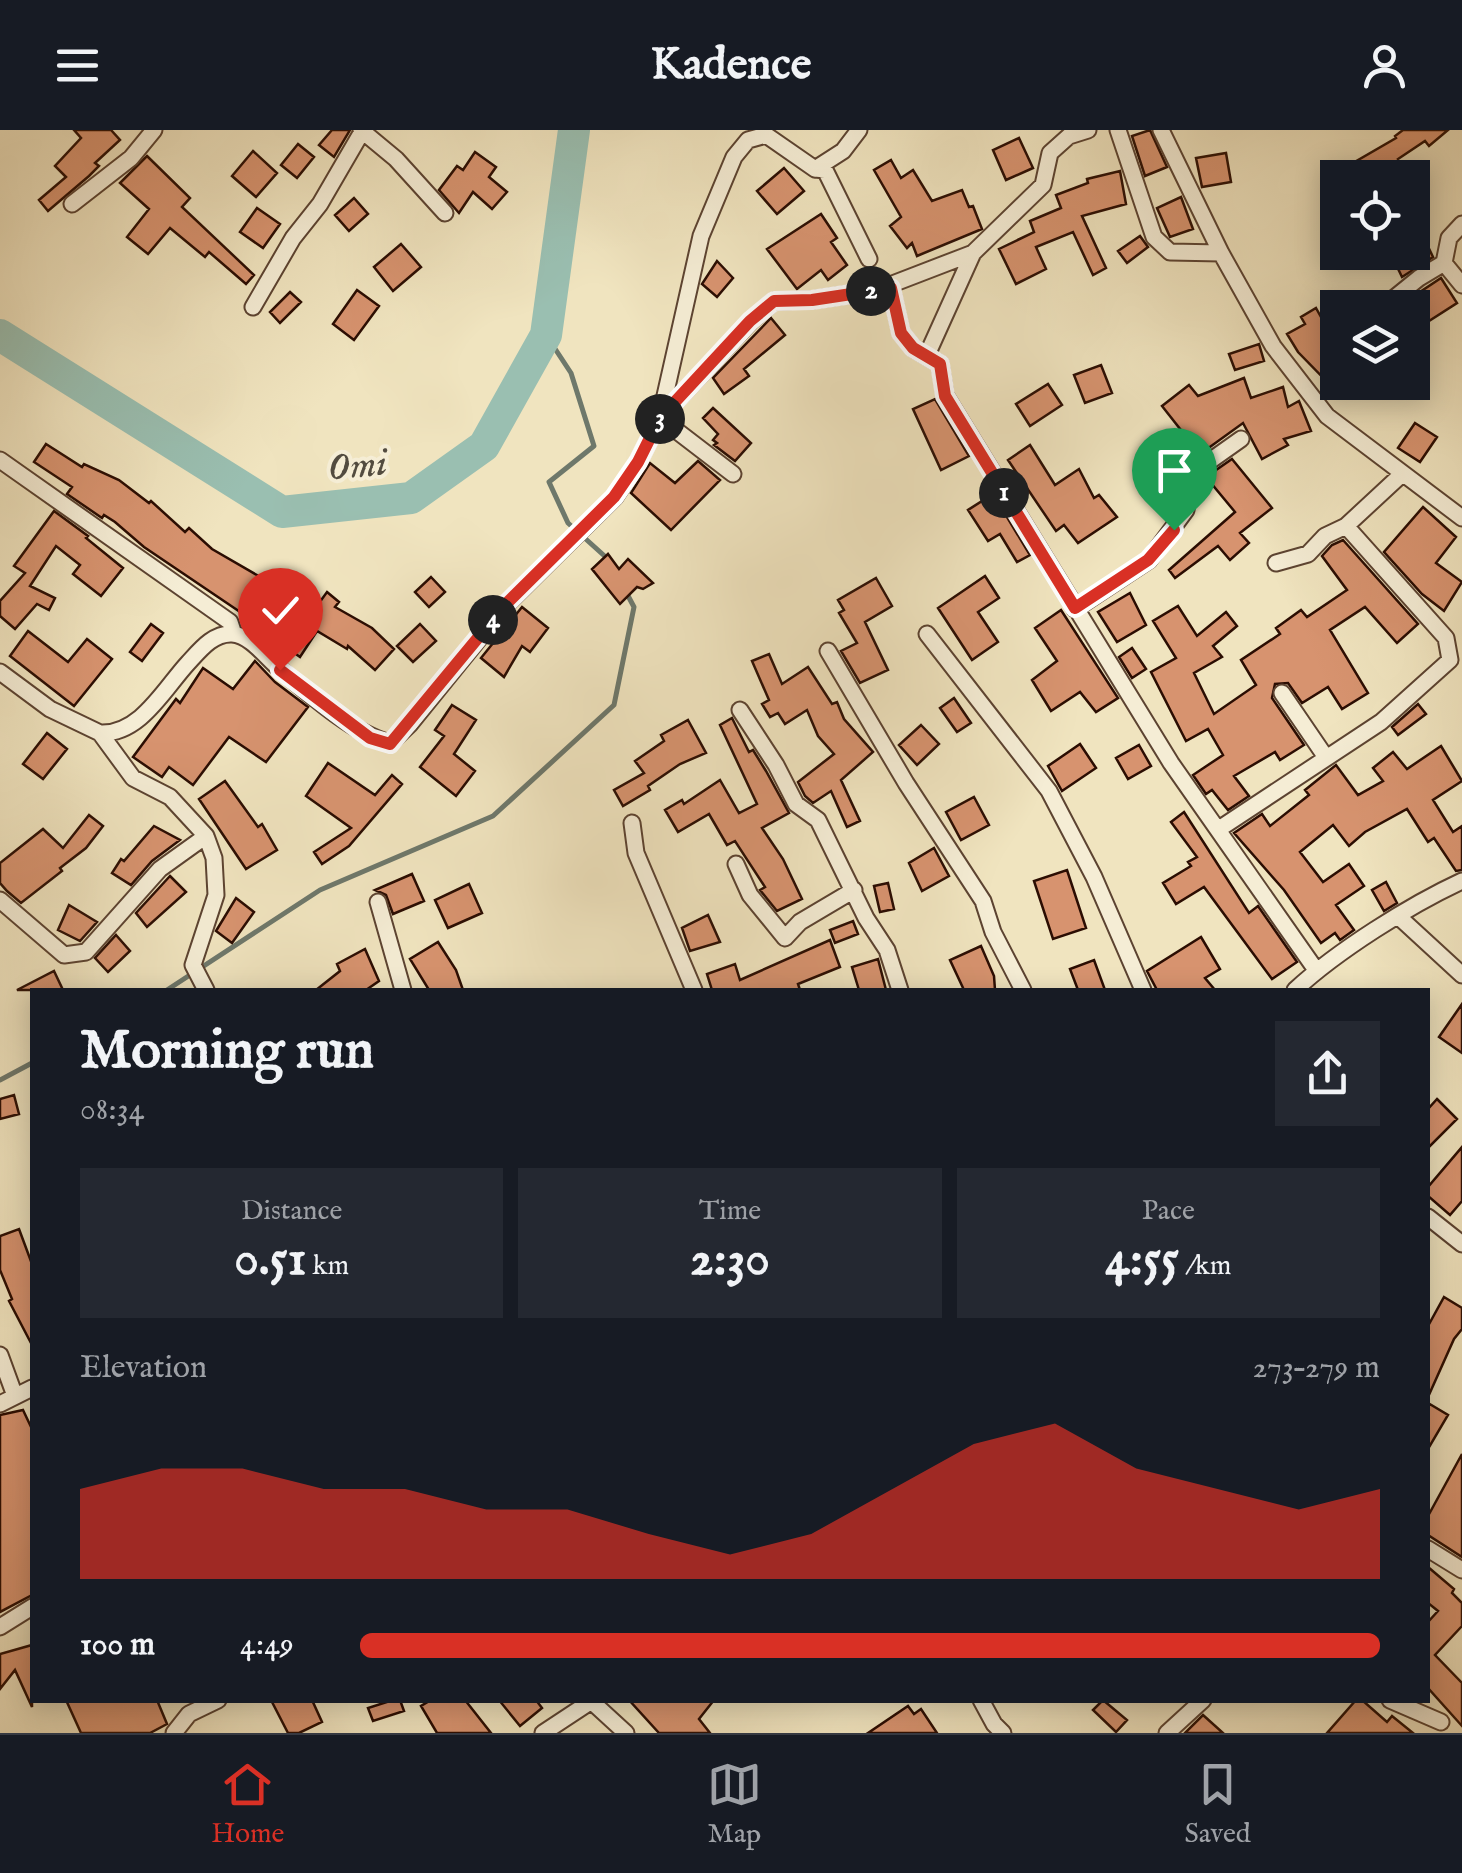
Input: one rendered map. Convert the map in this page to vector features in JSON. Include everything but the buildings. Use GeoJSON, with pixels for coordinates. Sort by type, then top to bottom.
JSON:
{"type":"FeatureCollection","features":[{"type":"Feature","properties":{"kind":"street"},"geometry":{"type":"LineString","coordinates":[[72,204],[131,158],[154,130]]}},
{"type":"Feature","properties":{"kind":"street"},"geometry":{"type":"LineString","coordinates":[[815,169],[843,151],[860,130]]}},
{"type":"Feature","properties":{"kind":"street"},"geometry":{"type":"LineString","coordinates":[[927,355],[973,253],[1043,185],[1050,153],[1069,136],[1088,130]]}},
{"type":"Feature","properties":{"kind":"street"},"geometry":{"type":"LineString","coordinates":[[1161,130],[1221,253],[1274,346],[1327,416],[1462,518]]}},
{"type":"Feature","properties":{"kind":"street"},"geometry":{"type":"LineString","coordinates":[[253,307],[362,131],[396,159],[445,213]]}},
{"type":"Feature","properties":{"kind":"street"},"geometry":{"type":"LineString","coordinates":[[1120,131],[1154,237],[1170,252],[1221,253]]}},
{"type":"Feature","properties":{"kind":"street"},"geometry":{"type":"LineString","coordinates":[[0,460],[232,628],[370,738],[390,744],[506,604],[614,497],[638,462],[660,418],[701,236],[734,157],[758,134],[815,169],[825,170],[869,259]]}},
{"type":"Feature","properties":{"kind":"street"},"geometry":{"type":"LineString","coordinates":[[1404,290],[1444,263],[1449,238],[1462,224]]}},
{"type":"Feature","properties":{"kind":"street"},"geometry":{"type":"LineString","coordinates":[[878,290],[973,253]]}},
{"type":"Feature","properties":{"kind":"street"},"geometry":{"type":"LineString","coordinates":[[1444,263],[1462,285]]}},
{"type":"Feature","properties":{"kind":"street"},"geometry":{"type":"LineString","coordinates":[[660,418],[750,321],[774,301],[812,300],[891,288],[901,333],[913,348],[940,364],[945,396],[1171,763],[1316,970]]}},
{"type":"Feature","properties":{"kind":"street"},"geometry":{"type":"LineString","coordinates":[[660,418],[734,474]]}},
{"type":"Feature","properties":{"kind":"street"},"geometry":{"type":"LineString","coordinates":[[1075,608],[1148,560],[1186,510],[1193,473],[1241,439]]}},
{"type":"Feature","properties":{"kind":"street"},"geometry":{"type":"LineString","coordinates":[[1276,563],[1308,554],[1325,536],[1346,526],[1401,475]]}},
{"type":"Feature","properties":{"kind":"street"},"geometry":{"type":"LineString","coordinates":[[1219,828],[1381,722],[1450,660],[1446,638],[1346,526]]}},
{"type":"Feature","properties":{"kind":"street"},"geometry":{"type":"LineString","coordinates":[[0,672],[50,709],[100,732],[111,733],[134,725],[214,637],[232,628]]}},
{"type":"Feature","properties":{"kind":"street"},"geometry":{"type":"LineString","coordinates":[[927,634],[1049,791],[1094,877],[1142,988]]}},
{"type":"Feature","properties":{"kind":"street"},"geometry":{"type":"LineString","coordinates":[[828,650],[906,783],[983,901],[993,932],[1021,988]]}},
{"type":"Feature","properties":{"kind":"street"},"geometry":{"type":"LineString","coordinates":[[1282,693],[1325,756]]}},
{"type":"Feature","properties":{"kind":"street"},"geometry":{"type":"LineString","coordinates":[[740,710],[796,804],[818,820],[866,918],[887,950],[899,988]]}},
{"type":"Feature","properties":{"kind":"street"},"geometry":{"type":"LineString","coordinates":[[100,732],[134,778],[170,798],[206,836],[214,858],[216,894],[193,965],[205,988]]}},
{"type":"Feature","properties":{"kind":"street"},"geometry":{"type":"LineString","coordinates":[[632,823],[636,854],[693,988]]}},
{"type":"Feature","properties":{"kind":"street"},"geometry":{"type":"LineString","coordinates":[[0,900],[64,955],[86,952],[160,869],[206,836]]}},
{"type":"Feature","properties":{"kind":"street"},"geometry":{"type":"LineString","coordinates":[[736,864],[750,894],[785,938],[800,922],[854,890]]}},
{"type":"Feature","properties":{"kind":"street"},"geometry":{"type":"LineString","coordinates":[[1297,988],[1316,970],[1409,908],[1462,881]]}},
{"type":"Feature","properties":{"kind":"street"},"geometry":{"type":"LineString","coordinates":[[378,902],[402,988]]}},
{"type":"Feature","properties":{"kind":"street"},"geometry":{"type":"LineString","coordinates":[[1399,917],[1462,975]]}},
{"type":"Feature","properties":{"kind":"street"},"geometry":{"type":"LineString","coordinates":[[1430,1219],[1462,1244]]}},
{"type":"Feature","properties":{"kind":"street"},"geometry":{"type":"LineString","coordinates":[[0,1355],[15,1396]]}},
{"type":"Feature","properties":{"kind":"street"},"geometry":{"type":"LineString","coordinates":[[0,1404],[30,1389]]}},
{"type":"Feature","properties":{"kind":"street"},"geometry":{"type":"LineString","coordinates":[[1430,1550],[1462,1570]]}},
{"type":"Feature","properties":{"kind":"street"},"geometry":{"type":"LineString","coordinates":[[0,1627],[30,1609]]}},
{"type":"Feature","properties":{"kind":"street"},"geometry":{"type":"LineString","coordinates":[[174,1733],[189,1714],[212,1703]]}},
{"type":"Feature","properties":{"kind":"street"},"geometry":{"type":"LineString","coordinates":[[543,1733],[589,1703]]}},
{"type":"Feature","properties":{"kind":"street"},"geometry":{"type":"LineString","coordinates":[[594,1703],[626,1733]]}},
{"type":"Feature","properties":{"kind":"street"},"geometry":{"type":"LineString","coordinates":[[983,1703],[1003,1733]]}},
{"type":"Feature","properties":{"kind":"street"},"geometry":{"type":"LineString","coordinates":[[1167,1733],[1200,1703]]}},
{"type":"Feature","properties":{"kind":"street"},"geometry":{"type":"LineString","coordinates":[[1397,1703],[1441,1722]]}},
{"type":"Feature","properties":{"kind":"waterway","name":"Omi"},"geometry":{"type":"LineString","coordinates":[[0,335],[282,512],[411,498],[484,446],[546,335],[574,130]]}},
{"type":"Feature","properties":{"kind":"waterway"},"geometry":{"type":"LineString","coordinates":[[546,335],[571,373],[594,446],[549,482],[568,523],[609,560]]}},
{"type":"Feature","properties":{"kind":"waterway"},"geometry":{"type":"LineString","coordinates":[[170,988],[320,890],[493,816],[614,705],[634,607],[626,592]]}},
{"type":"Feature","properties":{"kind":"waterway"},"geometry":{"type":"LineString","coordinates":[[0,1080],[30,1064]]}},
{"type":"Feature","properties":{"kind":"route"},"geometry":{"type":"LineString","coordinates":[[280,670],[370,738],[390,744],[506,604],[614,497],[638,462],[660,418],[750,321],[774,301],[812,300],[891,288],[901,333],[913,348],[940,364],[945,396],[1075,608],[1148,560],[1174,530]]}}]}
